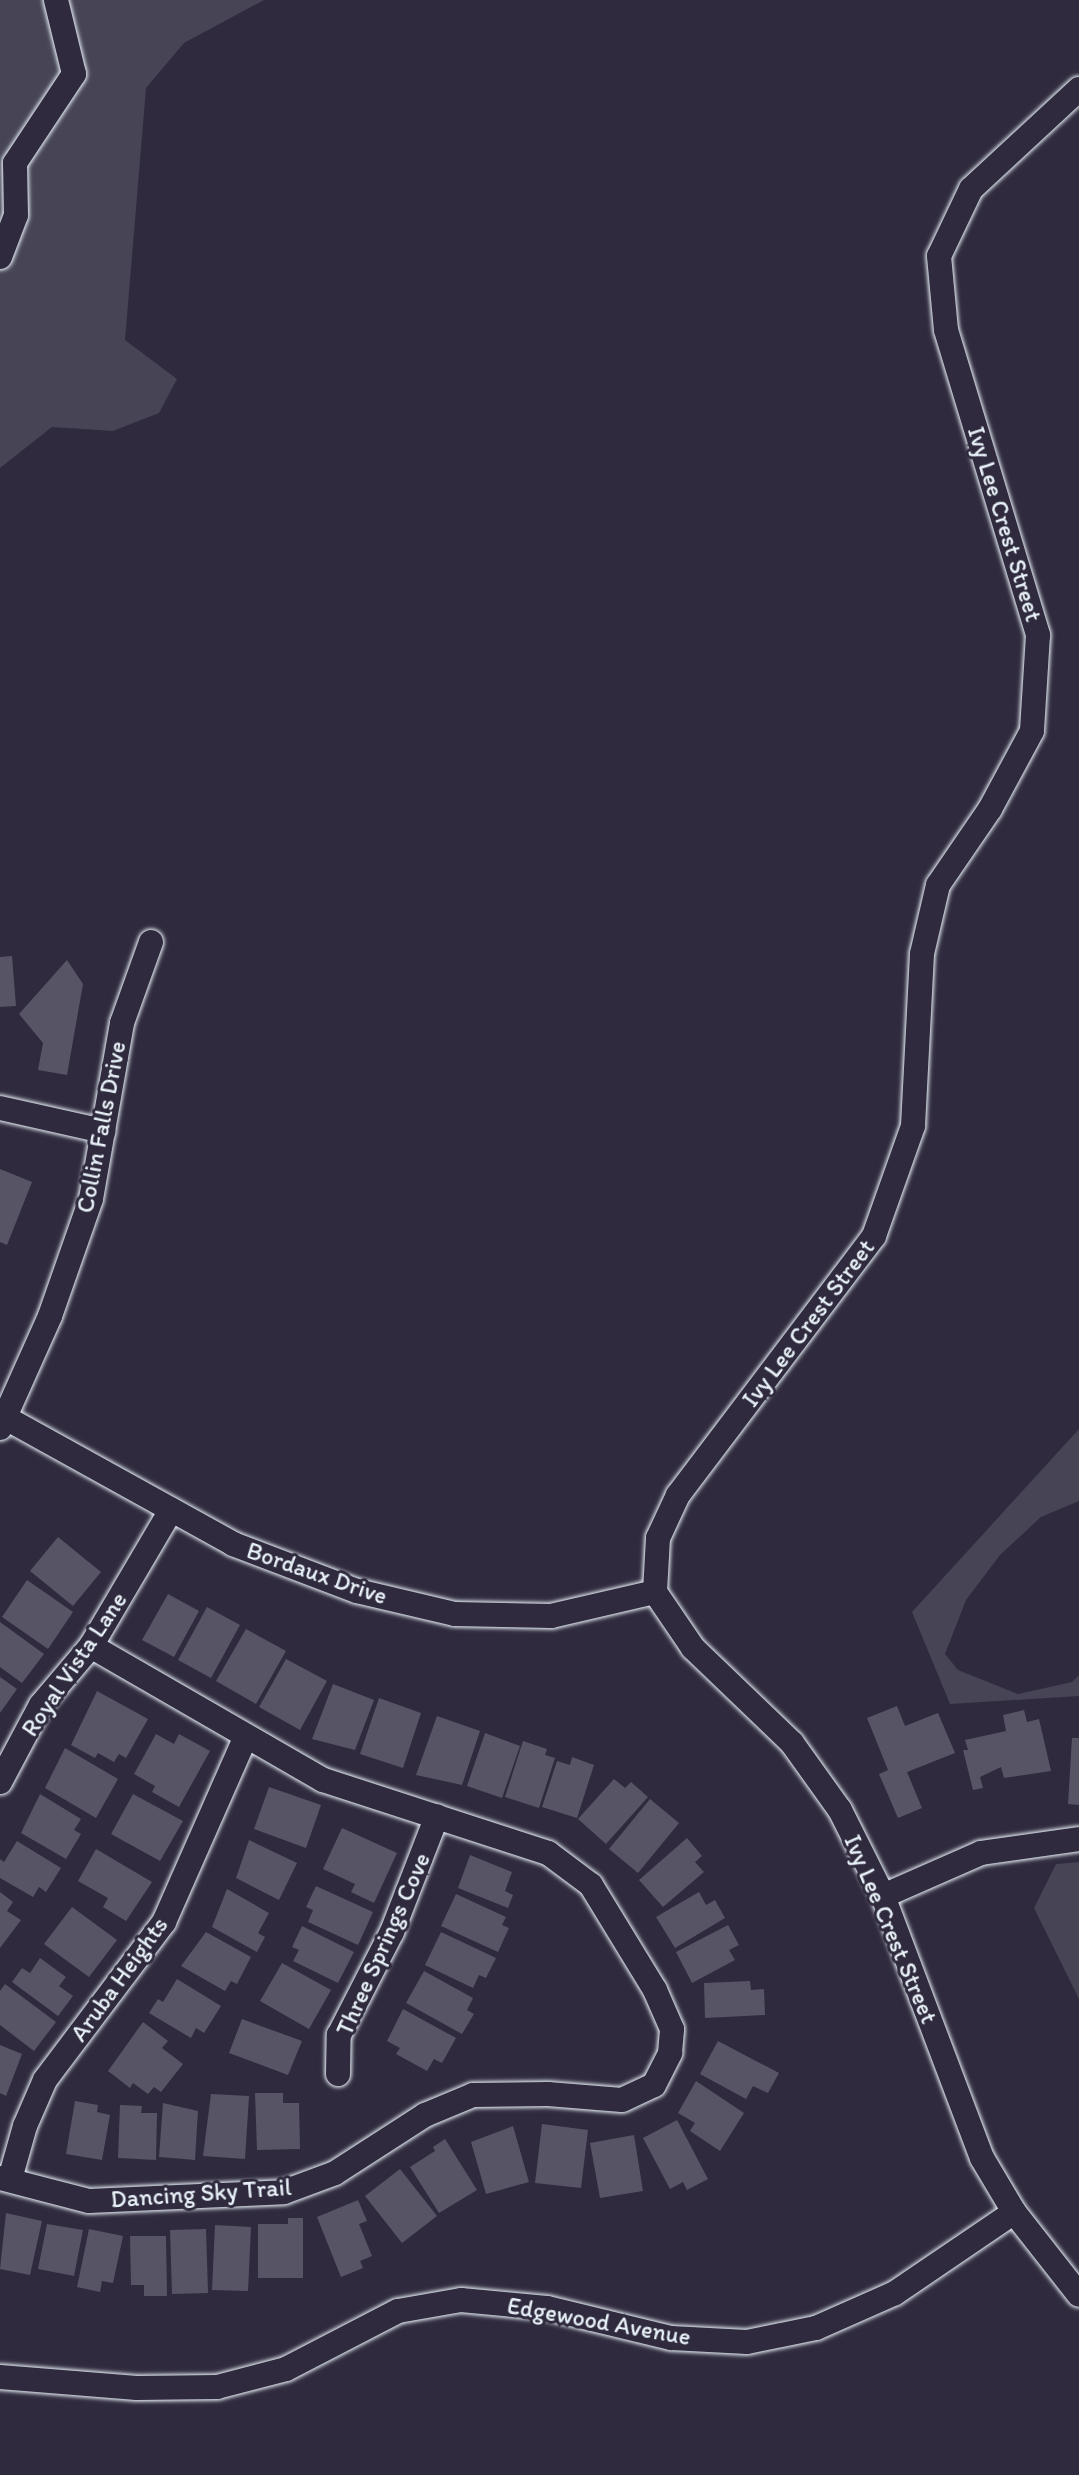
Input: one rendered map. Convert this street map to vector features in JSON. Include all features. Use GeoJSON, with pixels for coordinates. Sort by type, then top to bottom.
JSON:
{"type":"FeatureCollection","features":[{"type":"Feature","properties":{"kind":"street"},"geometry":{"type":"LineString","coordinates":[[0,257],[16,215],[15,163],[74,74],[56,0]]}},
{"type":"Feature","properties":{"kind":"street","name":"Ivy Lee Crest Street"},"geometry":{"type":"LineString","coordinates":[[1079,89],[971,189],[939,256],[946,330],[1038,635],[1032,731],[990,809],[939,885],[922,954],[913,1126],[874,1236],[678,1495],[658,1538],[655,1592],[693,1648],[792,1743],[840,1810],[883,1896],[982,2158],[1014,2212],[1079,2295]]}},
{"type":"Feature","properties":{"kind":"street","name":"Collin Falls Drive"},"geometry":{"type":"LineString","coordinates":[[3,1423],[50,1316],[91,1199],[121,1023],[151,942]]}},
{"type":"Feature","properties":{"kind":"street"},"geometry":{"type":"LineString","coordinates":[[0,1108],[103,1131]]}},
{"type":"Feature","properties":{"kind":"street","name":"Bordaux Drive"},"geometry":{"type":"LineString","coordinates":[[3,1423],[233,1544],[356,1591],[455,1614],[551,1616],[655,1592]]}},
{"type":"Feature","properties":{"kind":"street","name":"Royal Vista Lane"},"geometry":{"type":"LineString","coordinates":[[0,1782],[41,1705],[91,1646],[171,1510]]}},
{"type":"Feature","properties":{"kind":"street"},"geometry":{"type":"LineString","coordinates":[[91,1646],[245,1738],[323,1780],[437,1816]]}},
{"type":"Feature","properties":{"kind":"street","name":"Aruba Heights"},"geometry":{"type":"LineString","coordinates":[[5,2178],[45,2080],[164,1923],[245,1738]]}},
{"type":"Feature","properties":{"kind":"street","name":"Dancing Sky Trail"},"geometry":{"type":"LineString","coordinates":[[5,2178],[89,2201],[284,2192],[335,2173],[425,2115],[473,2095],[548,2094],[622,2100],[654,2085],[670,2053],[671,2029],[655,1990],[591,1885],[548,1853],[437,1816]]}},
{"type":"Feature","properties":{"kind":"street","name":"Three Springs Cove"},"geometry":{"type":"LineString","coordinates":[[338,2074],[339,2035],[392,1932],[437,1816]]}},
{"type":"Feature","properties":{"kind":"street"},"geometry":{"type":"LineString","coordinates":[[883,1896],[981,1853],[1079,1839]]}},
{"type":"Feature","properties":{"kind":"street","name":"Edgewood Avenue"},"geometry":{"type":"LineString","coordinates":[[0,2377],[136,2388],[217,2387],[286,2369],[398,2311],[461,2300],[547,2308],[671,2338],[747,2342],[816,2328],[895,2293],[1014,2212]]}},
{"type":"Feature","properties":{"kind":"shaded area"},"geometry":{"type":"Polygon","coordinates":[[[0,0],[264,0],[184,43],[146,88],[125,340],[177,379],[159,413],[113,431],[52,427],[0,468],[0,0]]]}},
{"type":"Feature","properties":{"kind":"shaded area"},"geometry":{"type":"Polygon","coordinates":[[[1079,1429],[1079,1501],[1041,1517],[1000,1555],[966,1600],[945,1654],[958,1670],[1018,1694],[1072,1682],[1079,1675],[1079,1696],[950,1704],[912,1612],[1079,1429]]]}},
{"type":"Feature","properties":{"kind":"shaded area"},"geometry":{"type":"Polygon","coordinates":[[[1079,1862],[1079,1999],[1034,1908],[1056,1864],[1079,1862]]]}},
{"type":"Feature","properties":{"kind":"building"},"geometry":{"type":"Polygon","coordinates":[[[12,956],[16,1006],[0,1007],[0,957],[12,956]]]}},
{"type":"Feature","properties":{"kind":"building"},"geometry":{"type":"Polygon","coordinates":[[[67,960],[83,984],[67,1075],[38,1070],[43,1043],[19,1014],[67,960]]]}},
{"type":"Feature","properties":{"kind":"building"},"geometry":{"type":"Polygon","coordinates":[[[0,1169],[32,1182],[7,1245],[0,1242],[0,1169]]]}},
{"type":"Feature","properties":{"kind":"building"},"geometry":{"type":"Polygon","coordinates":[[[58,1537],[101,1572],[73,1606],[30,1571],[58,1537]]]}},
{"type":"Feature","properties":{"kind":"building"},"geometry":{"type":"Polygon","coordinates":[[[27,1580],[73,1612],[48,1649],[2,1617],[27,1580]]]}},
{"type":"Feature","properties":{"kind":"building"},"geometry":{"type":"Polygon","coordinates":[[[168,1594],[199,1611],[174,1657],[142,1640],[168,1594]]]}},
{"type":"Feature","properties":{"kind":"building"},"geometry":{"type":"Polygon","coordinates":[[[207,1607],[240,1625],[211,1678],[178,1660],[207,1607]]]}},
{"type":"Feature","properties":{"kind":"building"},"geometry":{"type":"Polygon","coordinates":[[[0,1622],[44,1654],[22,1683],[0,1667],[0,1622]]]}},
{"type":"Feature","properties":{"kind":"building"},"geometry":{"type":"Polygon","coordinates":[[[246,1629],[286,1651],[256,1704],[216,1681],[246,1629]]]}},
{"type":"Feature","properties":{"kind":"building"},"geometry":{"type":"Polygon","coordinates":[[[286,1659],[327,1681],[300,1730],[259,1707],[286,1659]]]}},
{"type":"Feature","properties":{"kind":"building"},"geometry":{"type":"Polygon","coordinates":[[[0,1677],[17,1689],[0,1713],[0,1677]]]}},
{"type":"Feature","properties":{"kind":"building"},"geometry":{"type":"Polygon","coordinates":[[[333,1684],[374,1700],[355,1750],[312,1739],[333,1684]]]}},
{"type":"Feature","properties":{"kind":"building"},"geometry":{"type":"Polygon","coordinates":[[[97,1691],[148,1719],[126,1758],[119,1754],[114,1762],[98,1753],[95,1758],[71,1745],[97,1691]]]}},
{"type":"Feature","properties":{"kind":"building"},"geometry":{"type":"Polygon","coordinates":[[[379,1698],[421,1713],[403,1768],[360,1754],[379,1698]]]}},
{"type":"Feature","properties":{"kind":"building"},"geometry":{"type":"Polygon","coordinates":[[[897,1706],[905,1726],[938,1713],[955,1753],[907,1772],[922,1808],[898,1818],[879,1774],[888,1770],[867,1718],[897,1706]]]}},
{"type":"Feature","properties":{"kind":"building"},"geometry":{"type":"Polygon","coordinates":[[[1024,1710],[1027,1722],[1039,1719],[1051,1771],[1004,1778],[1001,1767],[980,1777],[983,1788],[973,1790],[963,1750],[968,1750],[965,1740],[1006,1731],[1003,1715],[1024,1710]]]}},
{"type":"Feature","properties":{"kind":"building"},"geometry":{"type":"Polygon","coordinates":[[[437,1716],[480,1731],[462,1785],[416,1775],[437,1716]]]}},
{"type":"Feature","properties":{"kind":"building"},"geometry":{"type":"Polygon","coordinates":[[[485,1733],[520,1746],[502,1798],[467,1786],[485,1733]]]}},
{"type":"Feature","properties":{"kind":"building"},"geometry":{"type":"Polygon","coordinates":[[[156,1734],[174,1744],[179,1734],[210,1751],[179,1807],[152,1792],[155,1786],[134,1774],[156,1734]]]}},
{"type":"Feature","properties":{"kind":"building"},"geometry":{"type":"Polygon","coordinates":[[[1072,1738],[1079,1738],[1079,1805],[1068,1804],[1072,1738]]]}},
{"type":"Feature","properties":{"kind":"building"},"geometry":{"type":"Polygon","coordinates":[[[523,1741],[547,1749],[545,1755],[555,1758],[539,1808],[505,1797],[523,1741]]]}},
{"type":"Feature","properties":{"kind":"building"},"geometry":{"type":"Polygon","coordinates":[[[65,1748],[118,1779],[96,1818],[45,1788],[65,1748]]]}},
{"type":"Feature","properties":{"kind":"building"},"geometry":{"type":"Polygon","coordinates":[[[572,1757],[594,1765],[577,1818],[542,1807],[557,1761],[570,1765],[572,1757]]]}},
{"type":"Feature","properties":{"kind":"building"},"geometry":{"type":"Polygon","coordinates":[[[614,1779],[625,1788],[631,1782],[648,1797],[606,1844],[578,1819],[614,1779]]]}},
{"type":"Feature","properties":{"kind":"building"},"geometry":{"type":"Polygon","coordinates":[[[269,1787],[321,1805],[306,1848],[254,1829],[269,1787]]]}},
{"type":"Feature","properties":{"kind":"building"},"geometry":{"type":"Polygon","coordinates":[[[40,1794],[81,1819],[74,1830],[81,1834],[66,1859],[21,1833],[40,1794]]]}},
{"type":"Feature","properties":{"kind":"building"},"geometry":{"type":"Polygon","coordinates":[[[133,1794],[183,1821],[160,1861],[111,1834],[133,1794]]]}},
{"type":"Feature","properties":{"kind":"building"},"geometry":{"type":"Polygon","coordinates":[[[650,1799],[679,1823],[638,1873],[609,1849],[650,1799]]]}},
{"type":"Feature","properties":{"kind":"building"},"geometry":{"type":"Polygon","coordinates":[[[342,1828],[397,1853],[374,1903],[351,1892],[355,1884],[323,1869],[342,1828]]]}},
{"type":"Feature","properties":{"kind":"building"},"geometry":{"type":"Polygon","coordinates":[[[687,1838],[702,1856],[695,1862],[704,1872],[663,1907],[639,1880],[687,1838]]]}},
{"type":"Feature","properties":{"kind":"building"},"geometry":{"type":"Polygon","coordinates":[[[249,1840],[297,1863],[279,1900],[236,1878],[249,1840]]]}},
{"type":"Feature","properties":{"kind":"building"},"geometry":{"type":"Polygon","coordinates":[[[17,1841],[61,1868],[46,1892],[39,1887],[33,1897],[0,1878],[0,1859],[4,1862],[17,1841]]]}},
{"type":"Feature","properties":{"kind":"building"},"geometry":{"type":"Polygon","coordinates":[[[96,1849],[152,1882],[126,1921],[103,1907],[108,1898],[78,1881],[96,1849]]]}},
{"type":"Feature","properties":{"kind":"building"},"geometry":{"type":"Polygon","coordinates":[[[470,1855],[512,1872],[505,1891],[513,1895],[508,1908],[458,1888],[470,1855]]]}},
{"type":"Feature","properties":{"kind":"building"},"geometry":{"type":"Polygon","coordinates":[[[316,1886],[373,1912],[358,1945],[308,1922],[313,1910],[306,1907],[316,1886]]]}},
{"type":"Feature","properties":{"kind":"building"},"geometry":{"type":"Polygon","coordinates":[[[227,1889],[269,1913],[258,1933],[265,1937],[257,1952],[212,1927],[227,1889]]]}},
{"type":"Feature","properties":{"kind":"building"},"geometry":{"type":"Polygon","coordinates":[[[0,1892],[13,1902],[7,1911],[21,1920],[0,1948],[0,1892]]]}},
{"type":"Feature","properties":{"kind":"building"},"geometry":{"type":"Polygon","coordinates":[[[699,1892],[706,1905],[715,1900],[725,1918],[675,1948],[656,1917],[699,1892]]]}},
{"type":"Feature","properties":{"kind":"building"},"geometry":{"type":"Polygon","coordinates":[[[456,1894],[506,1917],[502,1925],[509,1928],[498,1952],[441,1926],[456,1894]]]}},
{"type":"Feature","properties":{"kind":"building"},"geometry":{"type":"Polygon","coordinates":[[[72,1907],[117,1940],[89,1977],[44,1944],[72,1907]]]}},
{"type":"Feature","properties":{"kind":"building"},"geometry":{"type":"Polygon","coordinates":[[[728,1925],[739,1945],[729,1950],[735,1960],[692,1983],[676,1952],[728,1925]]]}},
{"type":"Feature","properties":{"kind":"building"},"geometry":{"type":"Polygon","coordinates":[[[302,1926],[354,1952],[338,1983],[293,1961],[299,1950],[292,1947],[302,1926]]]}},
{"type":"Feature","properties":{"kind":"building"},"geometry":{"type":"Polygon","coordinates":[[[206,1932],[251,1957],[237,1984],[231,1981],[225,1991],[181,1966],[206,1932]]]}},
{"type":"Feature","properties":{"kind":"building"},"geometry":{"type":"Polygon","coordinates":[[[441,1932],[496,1958],[486,1978],[479,1975],[473,1988],[425,1965],[441,1932]]]}},
{"type":"Feature","properties":{"kind":"building"},"geometry":{"type":"Polygon","coordinates":[[[40,1958],[66,1977],[59,1986],[73,1996],[58,2016],[12,1982],[22,1968],[30,1973],[40,1958]]]}},
{"type":"Feature","properties":{"kind":"building"},"geometry":{"type":"Polygon","coordinates":[[[282,1963],[331,1990],[309,2029],[260,2001],[282,1963]]]}},
{"type":"Feature","properties":{"kind":"building"},"geometry":{"type":"Polygon","coordinates":[[[424,1971],[473,1998],[467,2010],[474,2014],[462,2034],[406,2003],[424,1971]]]}},
{"type":"Feature","properties":{"kind":"building"},"geometry":{"type":"Polygon","coordinates":[[[177,1979],[221,2006],[204,2033],[196,2028],[191,2038],[149,2013],[158,1999],[163,2002],[177,1979]]]}},
{"type":"Feature","properties":{"kind":"building"},"geometry":{"type":"Polygon","coordinates":[[[750,1981],[751,1990],[764,1989],[765,2015],[705,2018],[704,1983],[750,1981]]]}},
{"type":"Feature","properties":{"kind":"building"},"geometry":{"type":"Polygon","coordinates":[[[5,1984],[56,2022],[34,2051],[0,2025],[0,1991],[5,1984]]]}},
{"type":"Feature","properties":{"kind":"building"},"geometry":{"type":"Polygon","coordinates":[[[403,2009],[456,2038],[442,2063],[434,2059],[427,2071],[396,2054],[400,2048],[387,2041],[403,2009]]]}},
{"type":"Feature","properties":{"kind":"building"},"geometry":{"type":"Polygon","coordinates":[[[242,2019],[302,2041],[288,2075],[229,2053],[242,2019]]]}},
{"type":"Feature","properties":{"kind":"building"},"geometry":{"type":"Polygon","coordinates":[[[143,2022],[168,2041],[162,2048],[183,2064],[161,2092],[154,2087],[148,2094],[133,2083],[130,2088],[108,2071],[143,2022]]]}},
{"type":"Feature","properties":{"kind":"building"},"geometry":{"type":"Polygon","coordinates":[[[718,2041],[779,2073],[768,2093],[753,2086],[746,2099],[700,2074],[718,2041]]]}},
{"type":"Feature","properties":{"kind":"building"},"geometry":{"type":"Polygon","coordinates":[[[0,2045],[22,2054],[6,2096],[0,2093],[0,2045]]]}},
{"type":"Feature","properties":{"kind":"building"},"geometry":{"type":"Polygon","coordinates":[[[696,2081],[744,2113],[720,2151],[690,2131],[695,2123],[678,2113],[696,2081]]]}},
{"type":"Feature","properties":{"kind":"building"},"geometry":{"type":"Polygon","coordinates":[[[255,2093],[283,2093],[283,2103],[299,2103],[300,2149],[257,2150],[255,2093]]]}},
{"type":"Feature","properties":{"kind":"building"},"geometry":{"type":"Polygon","coordinates":[[[211,2094],[249,2096],[245,2159],[203,2156],[211,2094]]]}},
{"type":"Feature","properties":{"kind":"building"},"geometry":{"type":"Polygon","coordinates":[[[75,2101],[98,2105],[97,2112],[110,2115],[102,2160],[66,2154],[75,2101]]]}},
{"type":"Feature","properties":{"kind":"building"},"geometry":{"type":"Polygon","coordinates":[[[163,2103],[198,2111],[195,2160],[159,2157],[163,2103]]]}},
{"type":"Feature","properties":{"kind":"building"},"geometry":{"type":"Polygon","coordinates":[[[120,2105],[142,2106],[141,2113],[157,2113],[156,2160],[118,2158],[120,2105]]]}},
{"type":"Feature","properties":{"kind":"building"},"geometry":{"type":"Polygon","coordinates":[[[677,2120],[708,2179],[687,2190],[683,2182],[670,2189],[643,2138],[677,2120]]]}},
{"type":"Feature","properties":{"kind":"building"},"geometry":{"type":"Polygon","coordinates":[[[542,2124],[588,2130],[581,2188],[535,2183],[542,2124]]]}},
{"type":"Feature","properties":{"kind":"building"},"geometry":{"type":"Polygon","coordinates":[[[513,2126],[529,2182],[486,2194],[471,2142],[513,2126]]]}},
{"type":"Feature","properties":{"kind":"building"},"geometry":{"type":"Polygon","coordinates":[[[634,2135],[643,2191],[600,2198],[590,2143],[634,2135]]]}},
{"type":"Feature","properties":{"kind":"building"},"geometry":{"type":"Polygon","coordinates":[[[445,2139],[477,2190],[439,2213],[410,2167],[435,2151],[433,2147],[445,2139]]]}},
{"type":"Feature","properties":{"kind":"building"},"geometry":{"type":"Polygon","coordinates":[[[400,2169],[437,2216],[402,2243],[365,2196],[400,2169]]]}},
{"type":"Feature","properties":{"kind":"building"},"geometry":{"type":"Polygon","coordinates":[[[358,2200],[367,2221],[359,2224],[372,2256],[360,2261],[363,2268],[341,2277],[317,2217],[358,2200]]]}},
{"type":"Feature","properties":{"kind":"building"},"geometry":{"type":"Polygon","coordinates":[[[6,2213],[42,2221],[30,2275],[0,2269],[6,2213]]]}},
{"type":"Feature","properties":{"kind":"building"},"geometry":{"type":"Polygon","coordinates":[[[288,2218],[303,2218],[303,2278],[258,2278],[258,2224],[288,2224],[288,2218]]]}},
{"type":"Feature","properties":{"kind":"building"},"geometry":{"type":"Polygon","coordinates":[[[47,2224],[83,2230],[74,2276],[38,2269],[47,2224]]]}},
{"type":"Feature","properties":{"kind":"building"},"geometry":{"type":"Polygon","coordinates":[[[215,2225],[251,2227],[248,2291],[212,2290],[215,2225]]]}},
{"type":"Feature","properties":{"kind":"building"},"geometry":{"type":"Polygon","coordinates":[[[89,2229],[123,2236],[113,2283],[102,2281],[100,2292],[77,2287],[89,2229]]]}},
{"type":"Feature","properties":{"kind":"building"},"geometry":{"type":"Polygon","coordinates":[[[206,2229],[208,2293],[172,2294],[170,2230],[206,2229]]]}},
{"type":"Feature","properties":{"kind":"building"},"geometry":{"type":"Polygon","coordinates":[[[130,2236],[166,2236],[167,2296],[144,2296],[144,2285],[131,2285],[130,2236]]]}}]}
